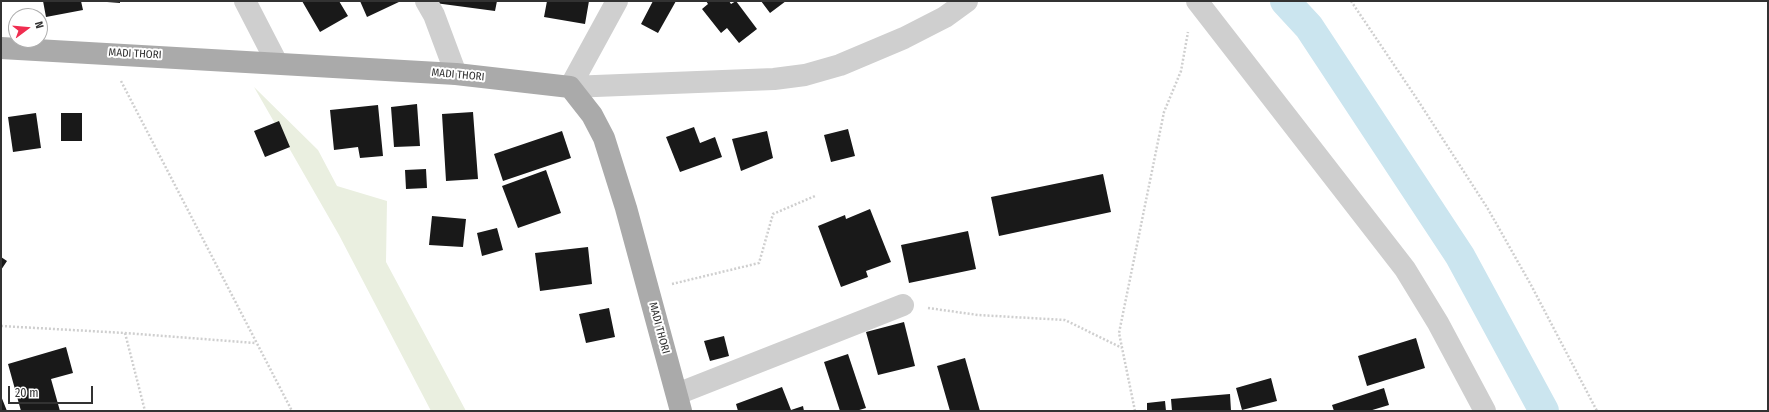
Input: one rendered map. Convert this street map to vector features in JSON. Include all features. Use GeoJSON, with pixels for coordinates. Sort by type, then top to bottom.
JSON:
{"type":"FeatureCollection","features":[{"type":"Feature","properties":{"kind":"main road","name":"MADI THORI"},"geometry":{"type":"LineString","coordinates":[[1,48],[456,74],[570,87],[592,115],[604,138],[679,402]]}},
{"type":"Feature","properties":{"kind":"street"},"geometry":{"type":"LineString","coordinates":[[245,1],[277,63]]}},
{"type":"Feature","properties":{"kind":"street"},"geometry":{"type":"LineString","coordinates":[[426,1],[434,15],[456,74]]}},
{"type":"Feature","properties":{"kind":"street"},"geometry":{"type":"LineString","coordinates":[[570,87],[617,1]]}},
{"type":"Feature","properties":{"kind":"street"},"geometry":{"type":"LineString","coordinates":[[570,87],[774,79],[806,75],[840,65],[904,38],[945,17],[967,1]]}},
{"type":"Feature","properties":{"kind":"street"},"geometry":{"type":"LineString","coordinates":[[1197,1],[1364,215],[1405,270],[1438,323],[1485,411]]}},
{"type":"Feature","properties":{"kind":"street"},"geometry":{"type":"LineString","coordinates":[[679,402],[902,305]]}},
{"type":"Feature","properties":{"kind":"path"},"geometry":{"type":"LineString","coordinates":[[1351,1],[1418,99],[1488,209],[1531,285],[1597,411]]}},
{"type":"Feature","properties":{"kind":"path"},"geometry":{"type":"LineString","coordinates":[[1135,411],[1119,333],[1162,120],[1181,71],[1190,24]]}},
{"type":"Feature","properties":{"kind":"path"},"geometry":{"type":"LineString","coordinates":[[106,53],[255,343],[292,411]]}},
{"type":"Feature","properties":{"kind":"path"},"geometry":{"type":"LineString","coordinates":[[648,289],[759,263],[773,214],[815,196]]}},
{"type":"Feature","properties":{"kind":"path"},"geometry":{"type":"LineString","coordinates":[[902,305],[978,314],[1065,320],[1122,348]]}},
{"type":"Feature","properties":{"kind":"path"},"geometry":{"type":"LineString","coordinates":[[1,326],[125,333],[255,343]]}},
{"type":"Feature","properties":{"kind":"path"},"geometry":{"type":"LineString","coordinates":[[125,333],[145,411]]}},
{"type":"Feature","properties":{"kind":"shaded area"},"geometry":{"type":"Polygon","coordinates":[[[254,87],[318,150],[337,186],[387,201],[386,262],[466,411],[431,411],[339,235],[254,87]]]}},
{"type":"Feature","properties":{"kind":"building"},"geometry":{"type":"Polygon","coordinates":[[[43,1],[81,1],[83,10],[48,17],[48,8],[44,8],[43,1]]]}},
{"type":"Feature","properties":{"kind":"building"},"geometry":{"type":"Polygon","coordinates":[[[120,1],[120,3],[107,2],[120,1]]]}},
{"type":"Feature","properties":{"kind":"building"},"geometry":{"type":"Polygon","coordinates":[[[302,1],[339,1],[348,16],[320,32],[302,1]]]}},
{"type":"Feature","properties":{"kind":"building"},"geometry":{"type":"Polygon","coordinates":[[[360,1],[401,1],[367,17],[360,1]]]}},
{"type":"Feature","properties":{"kind":"building"},"geometry":{"type":"Polygon","coordinates":[[[436,1],[497,1],[495,11],[435,3],[436,1]]]}},
{"type":"Feature","properties":{"kind":"building"},"geometry":{"type":"Polygon","coordinates":[[[547,1],[589,1],[585,24],[544,17],[547,1]]]}},
{"type":"Feature","properties":{"kind":"building"},"geometry":{"type":"Polygon","coordinates":[[[653,1],[676,1],[658,33],[641,24],[653,1]]]}},
{"type":"Feature","properties":{"kind":"building"},"geometry":{"type":"Polygon","coordinates":[[[706,1],[729,1],[731,4],[736,1],[757,29],[739,43],[727,28],[721,33],[702,9],[708,4],[706,1]]]}},
{"type":"Feature","properties":{"kind":"building"},"geometry":{"type":"Polygon","coordinates":[[[761,1],[786,1],[770,13],[761,1]]]}},
{"type":"Feature","properties":{"kind":"building"},"geometry":{"type":"Polygon","coordinates":[[[417,104],[420,146],[394,147],[391,107],[417,104]]]}},
{"type":"Feature","properties":{"kind":"building"},"geometry":{"type":"Polygon","coordinates":[[[378,105],[383,156],[360,158],[358,147],[334,150],[330,110],[378,105]]]}},
{"type":"Feature","properties":{"kind":"building"},"geometry":{"type":"Polygon","coordinates":[[[473,112],[478,179],[446,181],[442,114],[473,112]]]}},
{"type":"Feature","properties":{"kind":"building"},"geometry":{"type":"Polygon","coordinates":[[[36,113],[41,148],[13,152],[8,117],[36,113]]]}},
{"type":"Feature","properties":{"kind":"building"},"geometry":{"type":"Polygon","coordinates":[[[61,113],[82,113],[82,141],[61,141],[61,113]]]}},
{"type":"Feature","properties":{"kind":"building"},"geometry":{"type":"Polygon","coordinates":[[[279,121],[290,147],[265,157],[254,131],[279,121]]]}},
{"type":"Feature","properties":{"kind":"building"},"geometry":{"type":"Polygon","coordinates":[[[694,127],[700,143],[715,137],[722,157],[680,172],[666,137],[694,127]]]}},
{"type":"Feature","properties":{"kind":"building"},"geometry":{"type":"Polygon","coordinates":[[[848,129],[855,156],[831,162],[824,135],[848,129]]]}},
{"type":"Feature","properties":{"kind":"building"},"geometry":{"type":"Polygon","coordinates":[[[562,131],[571,158],[503,181],[494,154],[562,131]]]}},
{"type":"Feature","properties":{"kind":"building"},"geometry":{"type":"Polygon","coordinates":[[[767,131],[773,158],[741,171],[732,139],[767,131]]]}},
{"type":"Feature","properties":{"kind":"building"},"geometry":{"type":"Polygon","coordinates":[[[426,169],[427,188],[406,189],[405,170],[426,169]]]}},
{"type":"Feature","properties":{"kind":"building"},"geometry":{"type":"Polygon","coordinates":[[[546,170],[561,213],[518,228],[502,186],[546,170]]]}},
{"type":"Feature","properties":{"kind":"building"},"geometry":{"type":"Polygon","coordinates":[[[1103,174],[1111,212],[999,236],[991,197],[1103,174]]]}},
{"type":"Feature","properties":{"kind":"building"},"geometry":{"type":"Polygon","coordinates":[[[870,209],[891,262],[866,271],[868,277],[841,287],[818,226],[845,215],[846,219],[870,209]]]}},
{"type":"Feature","properties":{"kind":"building"},"geometry":{"type":"Polygon","coordinates":[[[432,216],[466,219],[463,247],[429,245],[432,216]]]}},
{"type":"Feature","properties":{"kind":"building"},"geometry":{"type":"Polygon","coordinates":[[[497,228],[503,250],[482,256],[477,233],[497,228]]]}},
{"type":"Feature","properties":{"kind":"building"},"geometry":{"type":"Polygon","coordinates":[[[968,231],[976,269],[909,283],[901,245],[968,231]]]}},
{"type":"Feature","properties":{"kind":"building"},"geometry":{"type":"Polygon","coordinates":[[[588,247],[592,284],[540,291],[535,253],[588,247]]]}},
{"type":"Feature","properties":{"kind":"building"},"geometry":{"type":"Polygon","coordinates":[[[1,257],[7,261],[1,270],[1,257]]]}},
{"type":"Feature","properties":{"kind":"building"},"geometry":{"type":"Polygon","coordinates":[[[609,308],[615,337],[586,343],[579,314],[609,308]]]}},
{"type":"Feature","properties":{"kind":"building"},"geometry":{"type":"Polygon","coordinates":[[[904,322],[915,366],[878,375],[866,332],[904,322]]]}},
{"type":"Feature","properties":{"kind":"building"},"geometry":{"type":"Polygon","coordinates":[[[724,336],[729,356],[710,361],[704,341],[724,336]]]}},
{"type":"Feature","properties":{"kind":"building"},"geometry":{"type":"Polygon","coordinates":[[[1416,338],[1425,368],[1367,386],[1358,356],[1416,338]]]}},
{"type":"Feature","properties":{"kind":"building"},"geometry":{"type":"Polygon","coordinates":[[[66,347],[73,373],[51,379],[60,411],[21,411],[8,364],[66,347]]]}},
{"type":"Feature","properties":{"kind":"building"},"geometry":{"type":"Polygon","coordinates":[[[848,354],[866,408],[856,411],[840,411],[824,362],[848,354]]]}},
{"type":"Feature","properties":{"kind":"building"},"geometry":{"type":"Polygon","coordinates":[[[965,358],[980,411],[950,411],[937,366],[965,358]]]}},
{"type":"Feature","properties":{"kind":"building"},"geometry":{"type":"Polygon","coordinates":[[[1271,378],[1277,401],[1242,410],[1236,388],[1271,378]]]}},
{"type":"Feature","properties":{"kind":"building"},"geometry":{"type":"Polygon","coordinates":[[[782,387],[791,410],[803,406],[804,411],[738,411],[736,404],[782,387]]]}},
{"type":"Feature","properties":{"kind":"building"},"geometry":{"type":"Polygon","coordinates":[[[1384,388],[1389,405],[1369,411],[1334,411],[1332,405],[1384,388]]]}},
{"type":"Feature","properties":{"kind":"building"},"geometry":{"type":"Polygon","coordinates":[[[1230,394],[1231,411],[1172,411],[1171,399],[1230,394]]]}},
{"type":"Feature","properties":{"kind":"building"},"geometry":{"type":"Polygon","coordinates":[[[1,396],[7,411],[1,411],[1,396]]]}},
{"type":"Feature","properties":{"kind":"building"},"geometry":{"type":"Polygon","coordinates":[[[1165,401],[1166,411],[1147,411],[1147,403],[1165,401]]]}},
{"type":"Feature","properties":{"kind":"waterway"},"geometry":{"type":"LineString","coordinates":[[1285,1],[1309,27],[1460,256],[1544,411]]}}]}
